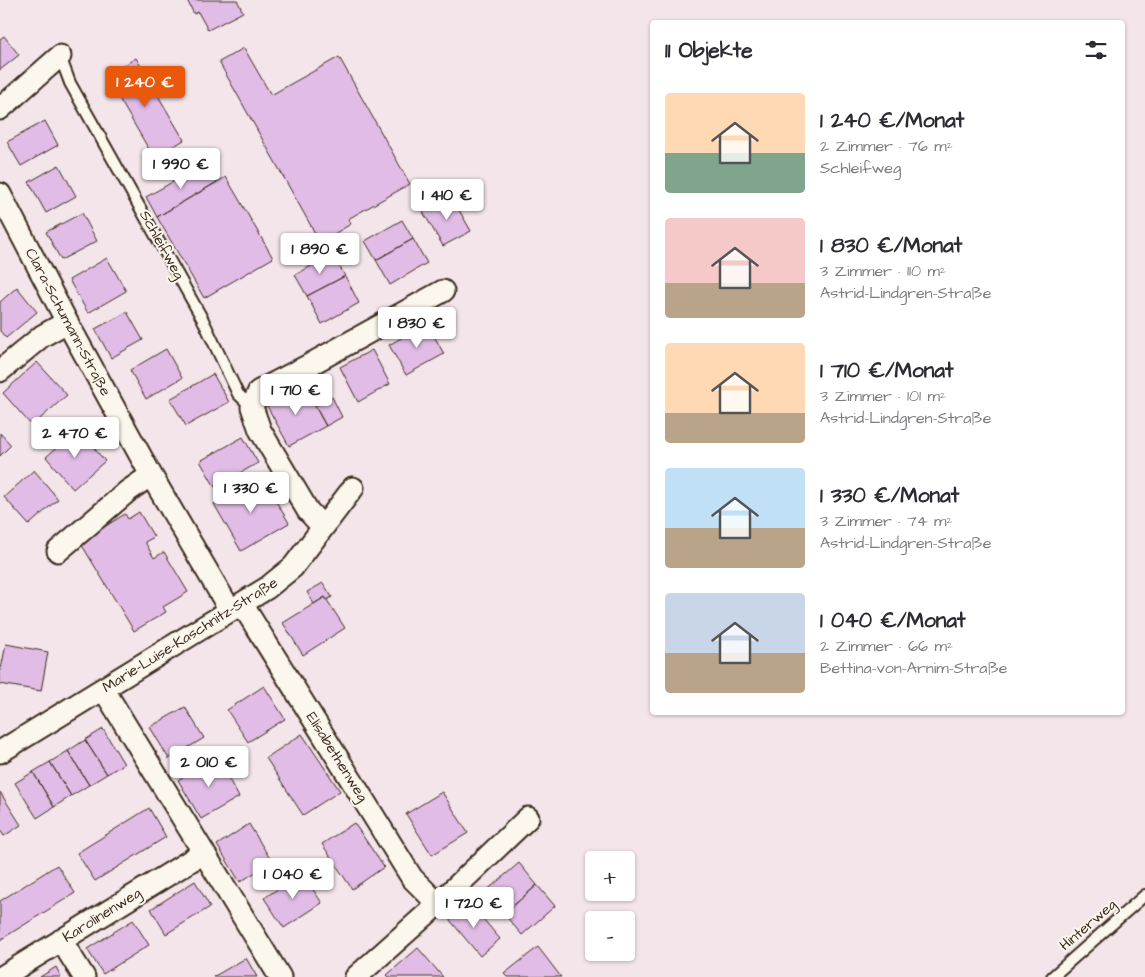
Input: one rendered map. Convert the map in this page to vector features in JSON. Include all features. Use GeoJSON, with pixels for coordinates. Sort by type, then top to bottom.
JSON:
{"type":"FeatureCollection","features":[{"type":"Feature","properties":{"kind":"street","name":"Schleifweg"},"geometry":{"type":"LineString","coordinates":[[0,109],[60,56]]}},
{"type":"Feature","properties":{"kind":"street","name":"Clara-Schumann-Straße"},"geometry":{"type":"LineString","coordinates":[[0,194],[151,476],[236,607]]}},
{"type":"Feature","properties":{"kind":"street"},"geometry":{"type":"LineString","coordinates":[[323,527],[308,511],[264,438],[252,407],[255,396],[259,391],[443,291]]}},
{"type":"Feature","properties":{"kind":"street"},"geometry":{"type":"LineString","coordinates":[[0,370],[42,336],[67,322]]}},
{"type":"Feature","properties":{"kind":"street"},"geometry":{"type":"LineString","coordinates":[[58,551],[128,491],[151,476]]}},
{"type":"Feature","properties":{"kind":"street","name":"Marie-Luise-Kaschnitz-Straße"},"geometry":{"type":"LineString","coordinates":[[0,752],[268,588],[293,567],[353,488]]}},
{"type":"Feature","properties":{"kind":"street","name":"Elisabethenweg"},"geometry":{"type":"LineString","coordinates":[[236,607],[412,878],[438,904]]}},
{"type":"Feature","properties":{"kind":"street"},"geometry":{"type":"LineString","coordinates":[[104,690],[280,977]]}},
{"type":"Feature","properties":{"kind":"street"},"geometry":{"type":"LineString","coordinates":[[356,977],[438,904],[528,818]]}},
{"type":"Feature","properties":{"kind":"street","name":"Karolinenweg"},"geometry":{"type":"LineString","coordinates":[[2,977],[203,852]]}},
{"type":"Feature","properties":{"kind":"street"},"geometry":{"type":"LineString","coordinates":[[61,940],[84,977]]}},
{"type":"Feature","properties":{"kind":"lane","name":"Schleifweg"},"geometry":{"type":"LineString","coordinates":[[60,56],[70,83],[203,320],[238,394],[252,407]]}},
{"type":"Feature","properties":{"kind":"lane","name":"Hinterweg"},"geometry":{"type":"LineString","coordinates":[[1052,977],[1145,895]]}},
{"type":"Feature","properties":{"kind":"building"},"geometry":{"type":"Polygon","coordinates":[[[187,0],[237,0],[243,12],[208,30],[198,12],[194,14],[187,0]]]}},
{"type":"Feature","properties":{"kind":"building"},"geometry":{"type":"Polygon","coordinates":[[[4,36],[19,55],[0,70],[0,39],[4,36]]]}},
{"type":"Feature","properties":{"kind":"building"},"geometry":{"type":"Polygon","coordinates":[[[244,48],[271,95],[339,57],[410,184],[348,219],[351,224],[320,242],[219,62],[244,48]]]}},
{"type":"Feature","properties":{"kind":"building"},"geometry":{"type":"Polygon","coordinates":[[[136,58],[184,140],[154,158],[106,76],[136,58]]]}},
{"type":"Feature","properties":{"kind":"building"},"geometry":{"type":"Polygon","coordinates":[[[45,121],[58,145],[21,166],[7,142],[45,121]]]}},
{"type":"Feature","properties":{"kind":"building"},"geometry":{"type":"Polygon","coordinates":[[[206,163],[217,182],[157,217],[146,197],[206,163]]]}},
{"type":"Feature","properties":{"kind":"building"},"geometry":{"type":"Polygon","coordinates":[[[59,165],[76,196],[46,213],[29,182],[59,165]]]}},
{"type":"Feature","properties":{"kind":"building"},"geometry":{"type":"Polygon","coordinates":[[[226,177],[273,258],[204,298],[157,217],[226,177]]]}},
{"type":"Feature","properties":{"kind":"building"},"geometry":{"type":"Polygon","coordinates":[[[451,196],[471,231],[443,246],[423,212],[451,196]]]}},
{"type":"Feature","properties":{"kind":"building"},"geometry":{"type":"Polygon","coordinates":[[[82,213],[97,241],[61,260],[46,232],[82,213]]]}},
{"type":"Feature","properties":{"kind":"building"},"geometry":{"type":"Polygon","coordinates":[[[402,220],[413,239],[376,260],[365,241],[402,220]]]}},
{"type":"Feature","properties":{"kind":"building"},"geometry":{"type":"Polygon","coordinates":[[[413,239],[427,263],[390,285],[376,260],[413,239]]]}},
{"type":"Feature","properties":{"kind":"building"},"geometry":{"type":"Polygon","coordinates":[[[333,254],[345,276],[307,296],[295,275],[333,254]]]}},
{"type":"Feature","properties":{"kind":"building"},"geometry":{"type":"Polygon","coordinates":[[[107,258],[126,291],[88,313],[69,280],[107,258]]]}},
{"type":"Feature","properties":{"kind":"building"},"geometry":{"type":"Polygon","coordinates":[[[345,276],[359,303],[322,324],[307,296],[345,276]]]}},
{"type":"Feature","properties":{"kind":"building"},"geometry":{"type":"Polygon","coordinates":[[[17,287],[37,312],[6,338],[0,331],[0,302],[17,287]]]}},
{"type":"Feature","properties":{"kind":"building"},"geometry":{"type":"Polygon","coordinates":[[[127,312],[143,340],[111,358],[95,329],[127,312]]]}},
{"type":"Feature","properties":{"kind":"building"},"geometry":{"type":"Polygon","coordinates":[[[427,323],[444,354],[406,375],[389,345],[427,323]]]}},
{"type":"Feature","properties":{"kind":"building"},"geometry":{"type":"Polygon","coordinates":[[[166,349],[182,378],[146,399],[130,370],[166,349]]]}},
{"type":"Feature","properties":{"kind":"building"},"geometry":{"type":"Polygon","coordinates":[[[372,350],[390,384],[358,402],[340,367],[372,350]]]}},
{"type":"Feature","properties":{"kind":"building"},"geometry":{"type":"Polygon","coordinates":[[[37,362],[67,395],[32,426],[3,393],[37,362]]]}},
{"type":"Feature","properties":{"kind":"building"},"geometry":{"type":"Polygon","coordinates":[[[213,374],[229,402],[186,426],[170,399],[213,374]]]}},
{"type":"Feature","properties":{"kind":"building"},"geometry":{"type":"Polygon","coordinates":[[[304,386],[326,426],[289,446],[267,406],[304,386]]]}},
{"type":"Feature","properties":{"kind":"building"},"geometry":{"type":"Polygon","coordinates":[[[332,397],[342,417],[326,426],[315,406],[332,397]]]}},
{"type":"Feature","properties":{"kind":"building"},"geometry":{"type":"Polygon","coordinates":[[[78,429],[105,461],[73,489],[46,457],[78,429]]]}},
{"type":"Feature","properties":{"kind":"building"},"geometry":{"type":"Polygon","coordinates":[[[0,433],[11,445],[0,456],[0,433]]]}},
{"type":"Feature","properties":{"kind":"building"},"geometry":{"type":"Polygon","coordinates":[[[243,437],[258,463],[215,487],[200,461],[243,437]]]}},
{"type":"Feature","properties":{"kind":"building"},"geometry":{"type":"Polygon","coordinates":[[[34,470],[58,499],[29,525],[4,497],[34,470]]]}},
{"type":"Feature","properties":{"kind":"building"},"geometry":{"type":"Polygon","coordinates":[[[261,476],[289,523],[241,551],[214,504],[261,476]]]}},
{"type":"Feature","properties":{"kind":"building"},"geometry":{"type":"Polygon","coordinates":[[[139,512],[154,537],[145,542],[154,558],[164,552],[188,592],[163,607],[166,612],[134,631],[80,542],[125,514],[128,519],[139,512]]]}},
{"type":"Feature","properties":{"kind":"building"},"geometry":{"type":"Polygon","coordinates":[[[323,583],[332,597],[327,600],[325,597],[314,604],[307,592],[323,583]]]}},
{"type":"Feature","properties":{"kind":"building"},"geometry":{"type":"Polygon","coordinates":[[[325,597],[345,628],[303,655],[283,623],[325,597]]]}},
{"type":"Feature","properties":{"kind":"building"},"geometry":{"type":"Polygon","coordinates":[[[6,644],[48,652],[41,691],[0,684],[6,644]]]}},
{"type":"Feature","properties":{"kind":"building"},"geometry":{"type":"Polygon","coordinates":[[[264,686],[285,719],[248,742],[227,710],[264,686]]]}},
{"type":"Feature","properties":{"kind":"building"},"geometry":{"type":"Polygon","coordinates":[[[185,707],[204,738],[169,759],[150,727],[185,707]]]}},
{"type":"Feature","properties":{"kind":"building"},"geometry":{"type":"Polygon","coordinates":[[[103,729],[124,764],[107,774],[85,740],[103,729]]]}},
{"type":"Feature","properties":{"kind":"building"},"geometry":{"type":"Polygon","coordinates":[[[302,734],[340,791],[303,815],[266,758],[302,734]]]}},
{"type":"Feature","properties":{"kind":"building"},"geometry":{"type":"Polygon","coordinates":[[[85,740],[107,774],[89,785],[68,751],[85,740]]]}},
{"type":"Feature","properties":{"kind":"building"},"geometry":{"type":"Polygon","coordinates":[[[68,751],[89,785],[71,796],[50,762],[68,751]]]}},
{"type":"Feature","properties":{"kind":"building"},"geometry":{"type":"Polygon","coordinates":[[[216,757],[239,797],[201,819],[178,780],[216,757]]]}},
{"type":"Feature","properties":{"kind":"building"},"geometry":{"type":"Polygon","coordinates":[[[50,762],[71,796],[54,807],[33,772],[50,762]]]}},
{"type":"Feature","properties":{"kind":"building"},"geometry":{"type":"Polygon","coordinates":[[[33,772],[54,807],[37,818],[15,783],[33,772]]]}},
{"type":"Feature","properties":{"kind":"building"},"geometry":{"type":"Polygon","coordinates":[[[0,792],[21,825],[4,836],[0,830],[0,792]]]}},
{"type":"Feature","properties":{"kind":"building"},"geometry":{"type":"Polygon","coordinates":[[[442,792],[468,833],[432,855],[406,814],[442,792]]]}},
{"type":"Feature","properties":{"kind":"building"},"geometry":{"type":"Polygon","coordinates":[[[149,808],[166,837],[95,881],[77,853],[149,808]]]}},
{"type":"Feature","properties":{"kind":"building"},"geometry":{"type":"Polygon","coordinates":[[[354,823],[384,867],[352,889],[322,844],[354,823]]]}},
{"type":"Feature","properties":{"kind":"building"},"geometry":{"type":"Polygon","coordinates":[[[249,824],[272,862],[240,882],[217,845],[249,824]]]}},
{"type":"Feature","properties":{"kind":"building"},"geometry":{"type":"Polygon","coordinates":[[[519,863],[537,885],[504,914],[485,892],[519,863]]]}},
{"type":"Feature","properties":{"kind":"building"},"geometry":{"type":"Polygon","coordinates":[[[57,865],[75,893],[0,940],[0,901],[57,865]]]}},
{"type":"Feature","properties":{"kind":"building"},"geometry":{"type":"Polygon","coordinates":[[[302,873],[322,903],[284,928],[264,898],[302,873]]]}},
{"type":"Feature","properties":{"kind":"building"},"geometry":{"type":"Polygon","coordinates":[[[195,881],[210,907],[166,934],[151,909],[195,881]]]}},
{"type":"Feature","properties":{"kind":"building"},"geometry":{"type":"Polygon","coordinates":[[[537,885],[555,906],[522,935],[504,914],[537,885]]]}},
{"type":"Feature","properties":{"kind":"building"},"geometry":{"type":"Polygon","coordinates":[[[469,902],[500,939],[480,956],[449,919],[469,902]]]}},
{"type":"Feature","properties":{"kind":"building"},"geometry":{"type":"Polygon","coordinates":[[[133,920],[149,945],[103,974],[87,949],[133,920]]]}},
{"type":"Feature","properties":{"kind":"building"},"geometry":{"type":"Polygon","coordinates":[[[538,947],[561,977],[507,977],[504,974],[538,947]]]}},
{"type":"Feature","properties":{"kind":"building"},"geometry":{"type":"Polygon","coordinates":[[[418,948],[443,977],[389,977],[387,975],[418,948]]]}},
{"type":"Feature","properties":{"kind":"building"},"geometry":{"type":"Polygon","coordinates":[[[246,958],[257,977],[213,977],[246,958]]]}},
{"type":"Feature","properties":{"kind":"building"},"geometry":{"type":"Polygon","coordinates":[[[56,967],[61,977],[40,977],[56,967]]]}}]}
